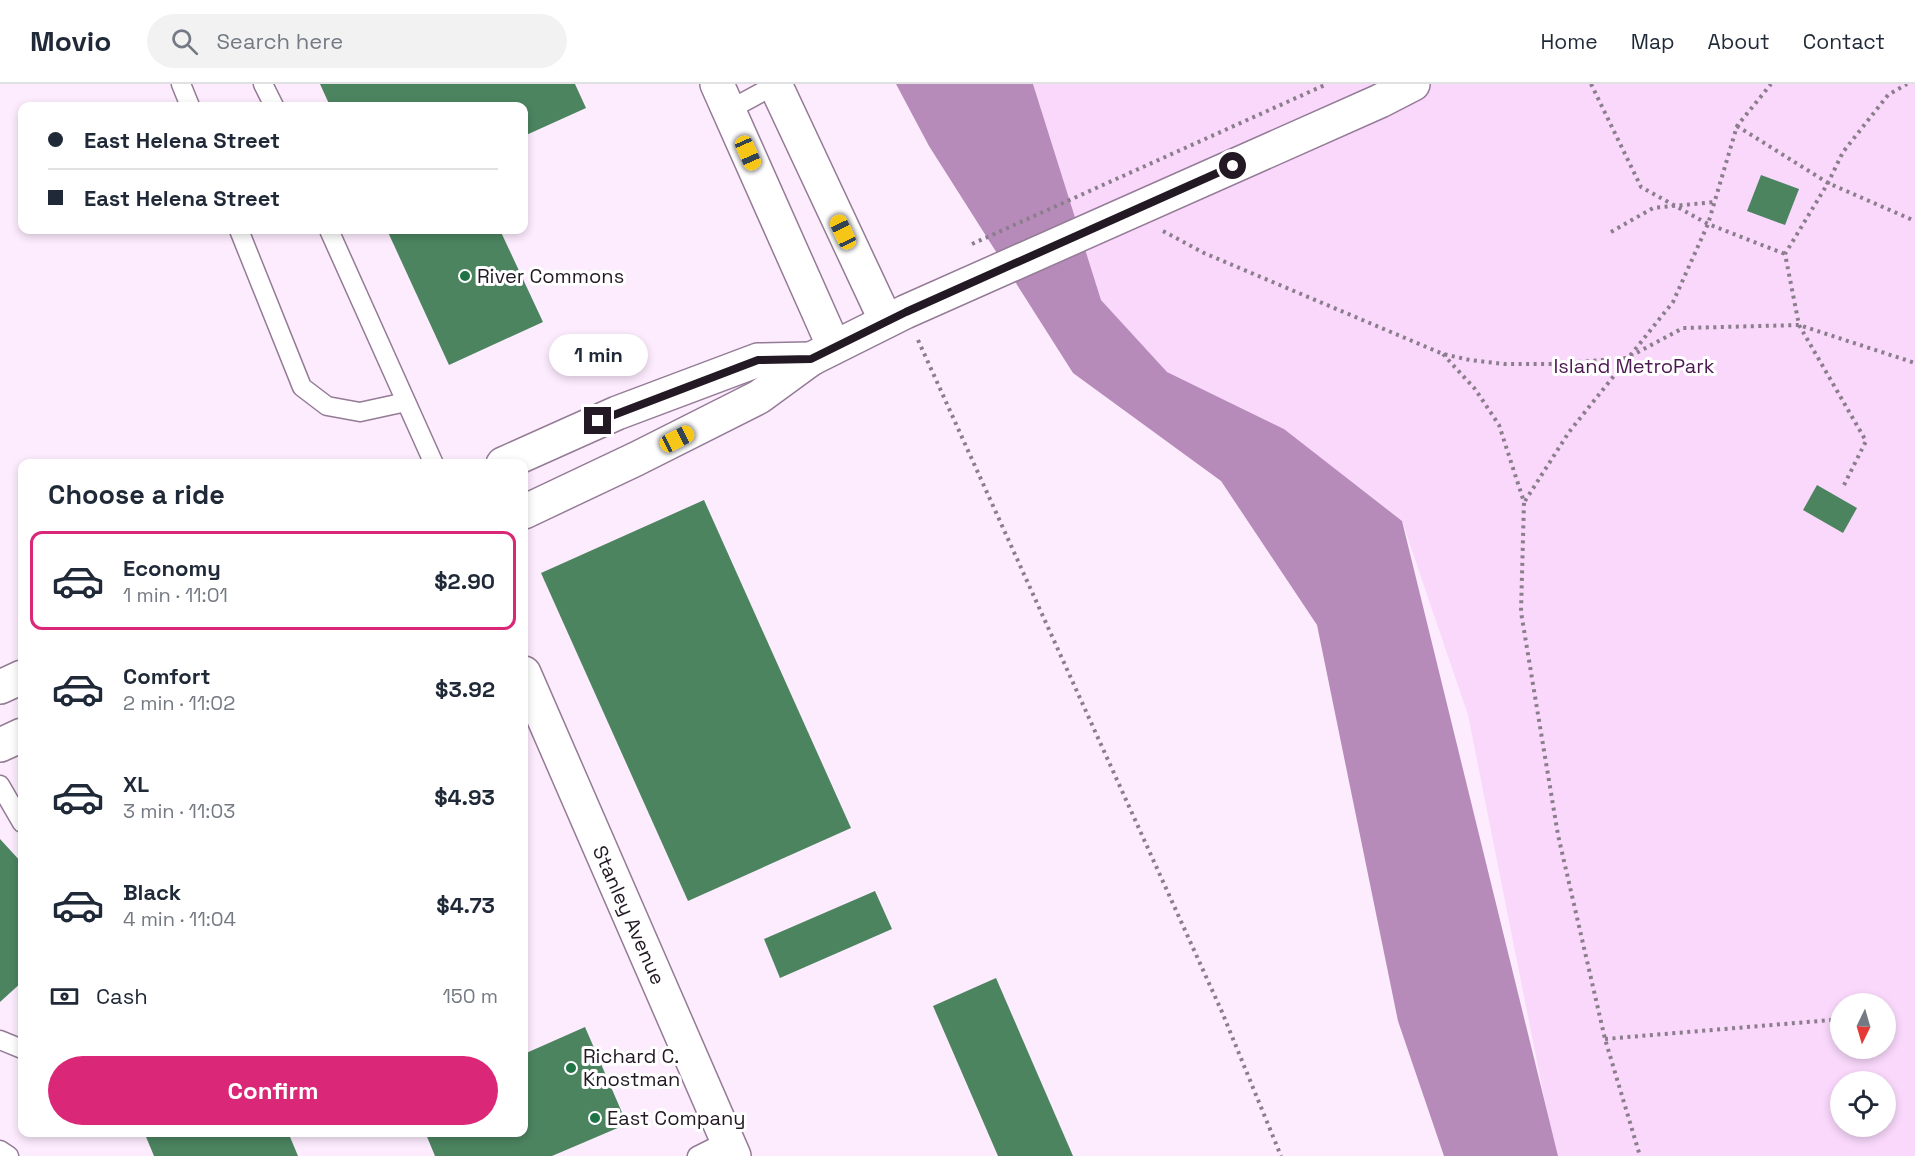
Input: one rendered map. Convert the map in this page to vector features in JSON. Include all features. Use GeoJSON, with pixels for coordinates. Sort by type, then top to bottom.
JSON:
{"type":"FeatureCollection","features":[{"type":"Feature","properties":{"kind":"street"},"geometry":{"type":"LineString","coordinates":[[528,510],[759,397],[823,353],[905,313],[1380,101],[1413,84]]}},
{"type":"Feature","properties":{"kind":"street"},"geometry":{"type":"LineString","coordinates":[[775,85],[905,313]]}},
{"type":"Feature","properties":{"kind":"street"},"geometry":{"type":"LineString","coordinates":[[723,97],[823,353]]}},
{"type":"Feature","properties":{"kind":"street"},"geometry":{"type":"LineString","coordinates":[[514,459],[617,413],[758,360],[823,353]]}},
{"type":"Feature","properties":{"kind":"street"},"geometry":{"type":"LineString","coordinates":[[0,687],[18,679]]}},
{"type":"Feature","properties":{"kind":"street","name":"Stanley Avenue"},"geometry":{"type":"LineString","coordinates":[[528,683],[731,1149]]}},
{"type":"Feature","properties":{"kind":"street"},"geometry":{"type":"LineString","coordinates":[[0,745],[18,737]]}},
{"type":"Feature","properties":{"kind":"lane"},"geometry":{"type":"LineString","coordinates":[[181,84],[188,102]]}},
{"type":"Feature","properties":{"kind":"lane"},"geometry":{"type":"LineString","coordinates":[[263,84],[271,102]]}},
{"type":"Feature","properties":{"kind":"lane"},"geometry":{"type":"LineString","coordinates":[[723,97],[775,85]]}},
{"type":"Feature","properties":{"kind":"lane"},"geometry":{"type":"LineString","coordinates":[[241,234],[302,387],[327,406],[360,412],[406,402]]}},
{"type":"Feature","properties":{"kind":"lane"},"geometry":{"type":"LineString","coordinates":[[331,234],[432,459]]}},
{"type":"Feature","properties":{"kind":"lane"},"geometry":{"type":"LineString","coordinates":[[0,785],[18,816]]}},
{"type":"Feature","properties":{"kind":"lane"},"geometry":{"type":"LineString","coordinates":[[0,1040],[18,1047]]}},
{"type":"Feature","properties":{"kind":"lane"},"geometry":{"type":"LineString","coordinates":[[697,1156],[731,1149]]}},
{"type":"Feature","properties":{"kind":"lane"},"geometry":{"type":"LineString","coordinates":[[0,1150],[9,1156]]}},
{"type":"Feature","properties":{"kind":"path"},"geometry":{"type":"LineString","coordinates":[[972,245],[1327,84]]}},
{"type":"Feature","properties":{"kind":"path"},"geometry":{"type":"LineString","coordinates":[[1591,84],[1641,187],[1708,224],[1785,254]]}},
{"type":"Feature","properties":{"kind":"path"},"geometry":{"type":"LineString","coordinates":[[1524,502],[1569,432],[1673,302],[1708,224],[1737,126],[1771,84]]}},
{"type":"Feature","properties":{"kind":"path"},"geometry":{"type":"LineString","coordinates":[[1844,485],[1866,441],[1799,326],[1785,254],[1828,183],[1843,152],[1888,95],[1907,84]]}},
{"type":"Feature","properties":{"kind":"path"},"geometry":{"type":"LineString","coordinates":[[1737,126],[1828,183],[1915,221]]}},
{"type":"Feature","properties":{"kind":"path"},"geometry":{"type":"LineString","coordinates":[[1611,232],[1653,208],[1714,202]]}},
{"type":"Feature","properties":{"kind":"path"},"geometry":{"type":"LineString","coordinates":[[1128,212],[1204,253],[1443,354],[1470,360],[1504,364],[1557,364],[1628,358],[1683,328],[1799,326],[1915,363]]}},
{"type":"Feature","properties":{"kind":"path"},"geometry":{"type":"LineString","coordinates":[[905,313],[1217,1001],[1281,1156]]}},
{"type":"Feature","properties":{"kind":"path"},"geometry":{"type":"LineString","coordinates":[[1443,354],[1475,389],[1499,425],[1524,502],[1521,612],[1558,834],[1605,1039],[1640,1156]]}},
{"type":"Feature","properties":{"kind":"path"},"geometry":{"type":"LineString","coordinates":[[1605,1039],[1830,1020]]}},
{"type":"Feature","properties":{"kind":"green space","name":"Island MetroPark"},"geometry":{"type":"Polygon","coordinates":[[[1033,84],[1915,84],[1915,1156],[1558,1156],[1548,1117],[1468,715],[1402,521],[1284,429],[1167,372],[1101,300],[1033,84]]]}},
{"type":"Feature","properties":{"kind":"shaded area"},"geometry":{"type":"Polygon","coordinates":[[[896,84],[1033,84],[1101,300],[1167,372],[1284,429],[1402,521],[1558,1156],[1444,1156],[1398,1021],[1317,625],[1221,481],[1073,373],[929,146],[896,84]]]}},
{"type":"Feature","properties":{"kind":"building"},"geometry":{"type":"Polygon","coordinates":[[[320,84],[575,84],[586,108],[528,134],[528,102],[328,102],[320,84]]]}},
{"type":"Feature","properties":{"kind":"building"},"geometry":{"type":"Polygon","coordinates":[[[1761,175],[1799,189],[1785,225],[1747,211],[1761,175]]]}},
{"type":"Feature","properties":{"kind":"building","name":"River Commons"},"geometry":{"type":"Polygon","coordinates":[[[389,234],[502,234],[543,322],[449,365],[389,234]]]}},
{"type":"Feature","properties":{"kind":"building"},"geometry":{"type":"Polygon","coordinates":[[[1817,485],[1857,508],[1843,533],[1803,510],[1817,485]]]}},
{"type":"Feature","properties":{"kind":"building"},"geometry":{"type":"Polygon","coordinates":[[[704,500],[851,828],[688,901],[541,573],[704,500]]]}},
{"type":"Feature","properties":{"kind":"building"},"geometry":{"type":"Polygon","coordinates":[[[0,839],[18,859],[18,986],[0,1002],[0,839]]]}},
{"type":"Feature","properties":{"kind":"building"},"geometry":{"type":"Polygon","coordinates":[[[875,891],[892,929],[780,978],[764,939],[875,891]]]}},
{"type":"Feature","properties":{"kind":"building"},"geometry":{"type":"Polygon","coordinates":[[[996,978],[1073,1156],[998,1156],[933,1006],[996,978]]]}},
{"type":"Feature","properties":{"kind":"building"},"geometry":{"type":"Polygon","coordinates":[[[585,1027],[627,1124],[552,1156],[435,1156],[427,1137],[528,1137],[528,1052],[585,1027]]]}},
{"type":"Feature","properties":{"kind":"building"},"geometry":{"type":"Polygon","coordinates":[[[146,1137],[290,1137],[298,1156],[154,1156],[146,1137]]]}},
{"type":"Feature","properties":{"kind":"place","name":"River Commons"},"geometry":{"type":"Point","coordinates":[465,276]}},
{"type":"Feature","properties":{"kind":"place","name":"Richard C. Knostman"},"geometry":{"type":"Point","coordinates":[571,1068]}},
{"type":"Feature","properties":{"kind":"place","name":"East Company"},"geometry":{"type":"Point","coordinates":[595,1118]}},
{"type":"Feature","properties":{"kind":"route"},"geometry":{"type":"LineString","coordinates":[[598,421],[758,360],[811,359],[906,312],[1233,166]]}}]}
